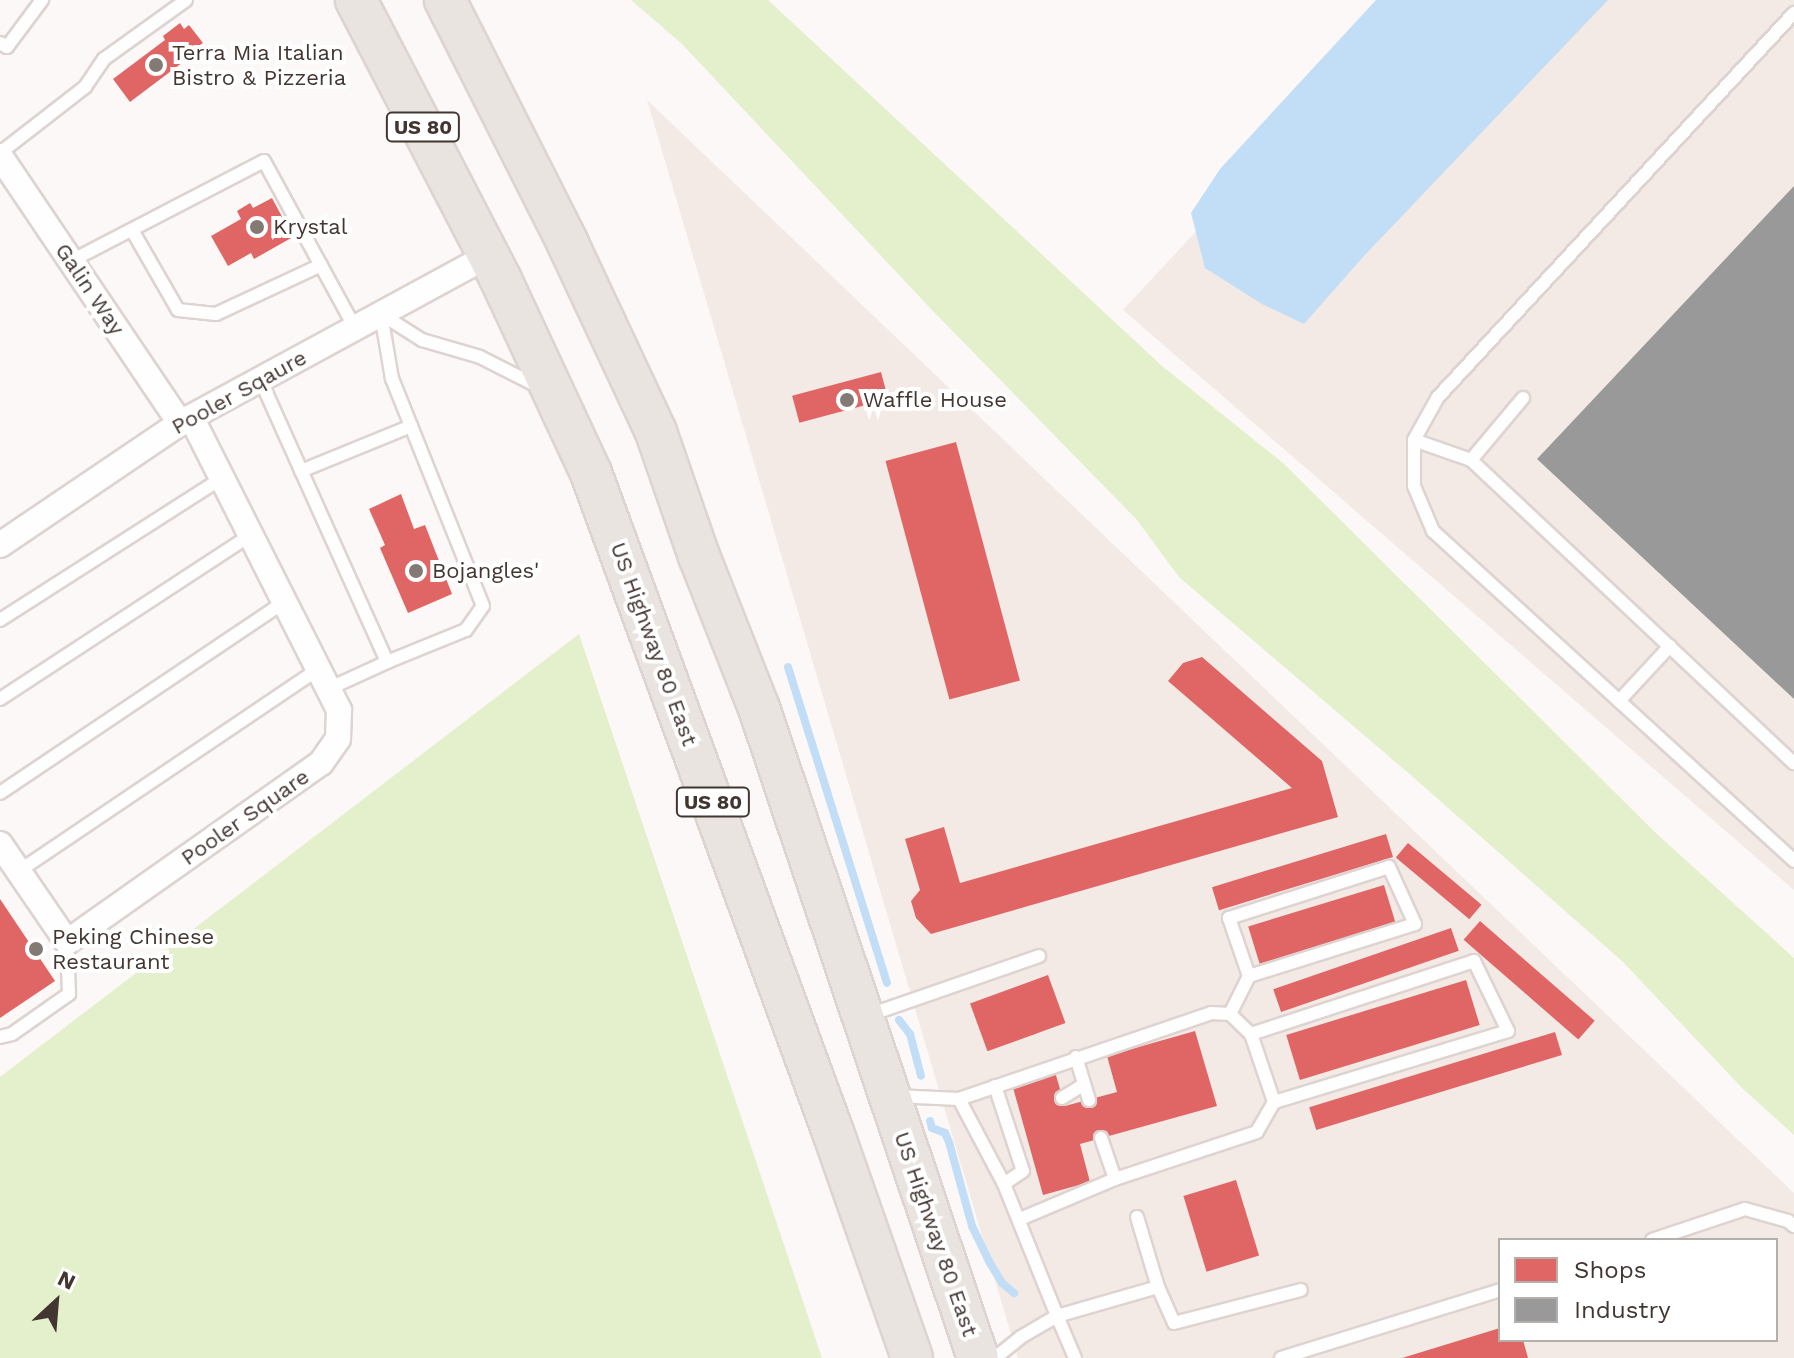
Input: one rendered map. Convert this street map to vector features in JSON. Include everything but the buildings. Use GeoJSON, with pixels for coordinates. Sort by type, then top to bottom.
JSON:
{"type":"FeatureCollection","features":[{"type":"Feature","properties":{"kind":"main road","name":"US Highway 80 East"},"geometry":{"type":"LineString","coordinates":[[356,0],[488,256],[591,473],[833,1132],[912,1358]]}},
{"type":"Feature","properties":{"kind":"main road"},"geometry":{"type":"LineString","coordinates":[[428,0],[480,68]]}},
{"type":"Feature","properties":{"kind":"main road","name":"US Highway 80 East"},"geometry":{"type":"LineString","coordinates":[[445,0],[656,432],[699,556],[759,708],[978,1358]]}},
{"type":"Feature","properties":{"kind":"street","name":"Galin Way"},"geometry":{"type":"LineString","coordinates":[[0,154],[71,261],[186,420]]}},
{"type":"Feature","properties":{"kind":"street","name":"Pooler Sqaure"},"geometry":{"type":"LineString","coordinates":[[0,545],[186,420],[488,256]]}},
{"type":"Feature","properties":{"kind":"street","name":"Pooler Square"},"geometry":{"type":"LineString","coordinates":[[67,942],[321,763],[338,739],[339,710],[222,478],[186,420]]}},
{"type":"Feature","properties":{"kind":"street"},"geometry":{"type":"LineString","coordinates":[[0,844],[67,942]]}},
{"type":"Feature","properties":{"kind":"lane"},"geometry":{"type":"LineString","coordinates":[[0,43],[7,47],[42,0]]}},
{"type":"Feature","properties":{"kind":"lane"},"geometry":{"type":"LineString","coordinates":[[0,154],[85,87],[104,59],[186,0]]}},
{"type":"Feature","properties":{"kind":"lane"},"geometry":{"type":"LineString","coordinates":[[1794,13],[1438,397],[1414,440],[1414,486],[1433,531],[1794,861]]}},
{"type":"Feature","properties":{"kind":"lane"},"geometry":{"type":"LineString","coordinates":[[71,261],[264,161],[355,328]]}},
{"type":"Feature","properties":{"kind":"lane"},"geometry":{"type":"LineString","coordinates":[[132,230],[178,310],[216,314],[321,265]]}},
{"type":"Feature","properties":{"kind":"lane"},"geometry":{"type":"LineString","coordinates":[[381,314],[422,340],[480,357],[554,395]]}},
{"type":"Feature","properties":{"kind":"lane"},"geometry":{"type":"LineString","coordinates":[[19,871],[323,679],[387,662],[466,630],[483,606],[392,379],[381,314]]}},
{"type":"Feature","properties":{"kind":"lane"},"geometry":{"type":"LineString","coordinates":[[260,379],[387,662]]}},
{"type":"Feature","properties":{"kind":"lane"},"geometry":{"type":"LineString","coordinates":[[1471,460],[1523,398]]}},
{"type":"Feature","properties":{"kind":"lane"},"geometry":{"type":"LineString","coordinates":[[301,471],[411,426]]}},
{"type":"Feature","properties":{"kind":"lane"},"geometry":{"type":"LineString","coordinates":[[1414,440],[1471,460],[1794,763]]}},
{"type":"Feature","properties":{"kind":"lane"},"geometry":{"type":"LineString","coordinates":[[0,620],[222,478]]}},
{"type":"Feature","properties":{"kind":"lane"},"geometry":{"type":"LineString","coordinates":[[0,699],[251,535]]}},
{"type":"Feature","properties":{"kind":"lane"},"geometry":{"type":"LineString","coordinates":[[0,793],[284,602]]}},
{"type":"Feature","properties":{"kind":"lane"},"geometry":{"type":"LineString","coordinates":[[1619,701],[1670,646]]}},
{"type":"Feature","properties":{"kind":"lane"},"geometry":{"type":"LineString","coordinates":[[1230,1014],[1249,976],[1229,918],[1389,867],[1415,924],[1249,976]]}},
{"type":"Feature","properties":{"kind":"lane"},"geometry":{"type":"LineString","coordinates":[[0,1037],[12,1034],[69,994],[67,942]]}},
{"type":"Feature","properties":{"kind":"lane"},"geometry":{"type":"LineString","coordinates":[[862,1018],[1039,956]]}},
{"type":"Feature","properties":{"kind":"lane"},"geometry":{"type":"LineString","coordinates":[[1020,1219],[1115,1179],[1257,1132],[1274,1102],[1508,1031],[1474,961],[1251,1034]]}},
{"type":"Feature","properties":{"kind":"lane"},"geometry":{"type":"LineString","coordinates":[[889,1096],[959,1099],[1211,1013],[1230,1014],[1251,1034],[1274,1102]]}},
{"type":"Feature","properties":{"kind":"lane"},"geometry":{"type":"LineString","coordinates":[[1076,1057],[1089,1100]]}},
{"type":"Feature","properties":{"kind":"lane"},"geometry":{"type":"LineString","coordinates":[[1062,1098],[1084,1084]]}},
{"type":"Feature","properties":{"kind":"lane"},"geometry":{"type":"LineString","coordinates":[[995,1086],[1023,1171]]}},
{"type":"Feature","properties":{"kind":"lane"},"geometry":{"type":"LineString","coordinates":[[959,1099],[1020,1219],[1075,1358]]}},
{"type":"Feature","properties":{"kind":"lane"},"geometry":{"type":"LineString","coordinates":[[1009,1131],[1023,1122]]}},
{"type":"Feature","properties":{"kind":"lane"},"geometry":{"type":"LineString","coordinates":[[1101,1138],[1115,1179]]}},
{"type":"Feature","properties":{"kind":"lane"},"geometry":{"type":"LineString","coordinates":[[1004,1184],[1034,1163]]}},
{"type":"Feature","properties":{"kind":"lane"},"geometry":{"type":"LineString","coordinates":[[1658,1238],[1745,1209],[1788,1221],[1794,1226]]}},
{"type":"Feature","properties":{"kind":"lane"},"geometry":{"type":"LineString","coordinates":[[1137,1217],[1158,1287],[1174,1323],[1301,1290]]}},
{"type":"Feature","properties":{"kind":"lane"},"geometry":{"type":"LineString","coordinates":[[995,1358],[1021,1337],[1057,1316],[1158,1287]]}},
{"type":"Feature","properties":{"kind":"lane"},"geometry":{"type":"LineString","coordinates":[[1281,1358],[1498,1291]]}},
{"type":"Feature","properties":{"kind":"shaded area"},"geometry":{"type":"Polygon","coordinates":[[[1411,0],[1794,0],[1794,890],[1123,310],[1411,0]]]}},
{"type":"Feature","properties":{"kind":"shaded area"},"geometry":{"type":"Polygon","coordinates":[[[647,100],[1794,1193],[1794,1358],[1018,1358],[647,100]]]}},
{"type":"Feature","properties":{"kind":"green space"},"geometry":{"type":"Polygon","coordinates":[[[631,0],[768,0],[1162,366],[1283,463],[1659,836],[1794,958],[1794,1135],[1743,1089],[1623,962],[1179,577],[1137,520],[931,309],[682,44],[631,0]]]}},
{"type":"Feature","properties":{"kind":"green space"},"geometry":{"type":"Polygon","coordinates":[[[579,634],[822,1358],[0,1358],[0,1077],[579,634]]]}},
{"type":"Feature","properties":{"kind":"water"},"geometry":{"type":"Polygon","coordinates":[[[1376,0],[1608,0],[1363,257],[1304,324],[1262,304],[1205,268],[1191,213],[1220,169],[1376,0]]]}},
{"type":"Feature","properties":{"kind":"waterway"},"geometry":{"type":"LineString","coordinates":[[788,667],[887,983]]}},
{"type":"Feature","properties":{"kind":"waterway"},"geometry":{"type":"LineString","coordinates":[[899,1020],[910,1034],[921,1076]]}},
{"type":"Feature","properties":{"kind":"waterway"},"geometry":{"type":"LineString","coordinates":[[930,1121],[932,1128],[945,1133],[949,1142],[972,1226],[990,1263],[1002,1283],[1014,1293]]}},
{"type":"Feature","properties":{"kind":"place","name":"Terra Mia Italian Bistro & Pizzeria"},"geometry":{"type":"Point","coordinates":[156,65]}},
{"type":"Feature","properties":{"kind":"place","name":"Krystal"},"geometry":{"type":"Point","coordinates":[257,227]}},
{"type":"Feature","properties":{"kind":"place","name":"Waffle House"},"geometry":{"type":"Point","coordinates":[847,400]}},
{"type":"Feature","properties":{"kind":"place","name":"Bojangles'"},"geometry":{"type":"Point","coordinates":[416,571]}},
{"type":"Feature","properties":{"kind":"place","name":"Peking Chinese Restaurant"},"geometry":{"type":"Point","coordinates":[36,949]}}]}
